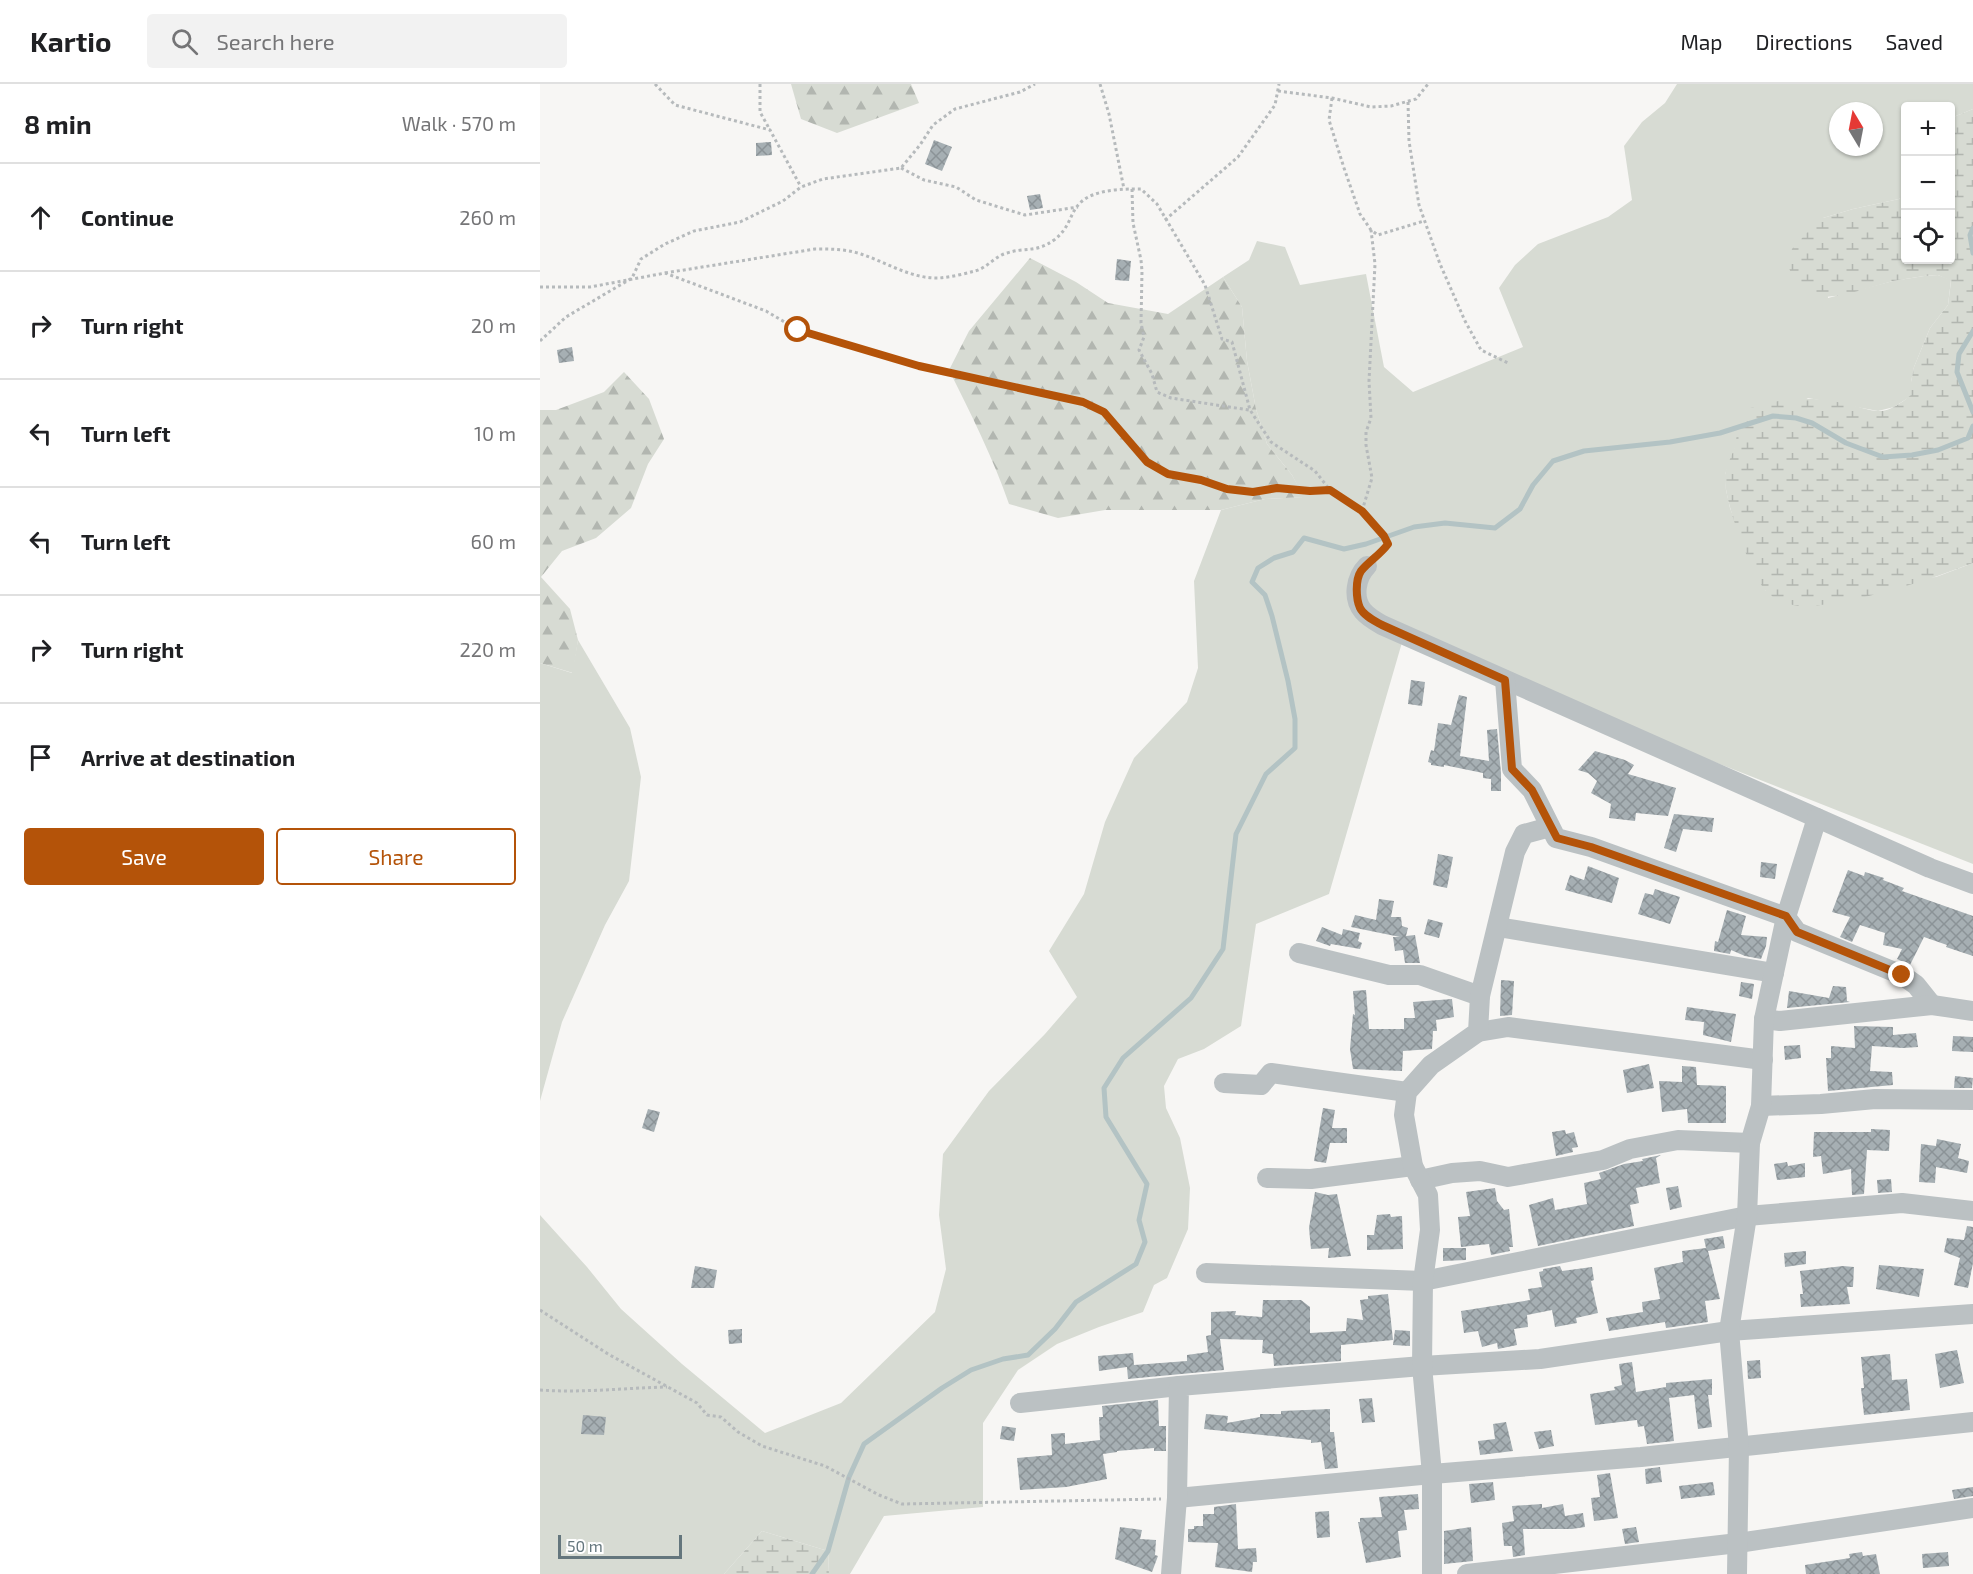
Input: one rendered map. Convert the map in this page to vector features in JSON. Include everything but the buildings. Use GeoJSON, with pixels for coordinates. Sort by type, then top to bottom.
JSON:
{"type":"FeatureCollection","features":[{"type":"Feature","properties":{"kind":"street"},"geometry":{"type":"LineString","coordinates":[[1367,566],[1360,573],[1357,583],[1360,609],[1370,618],[1930,868],[1973,884]]}},
{"type":"Feature","properties":{"kind":"street"},"geometry":{"type":"LineString","coordinates":[[1505,680],[1512,769],[1532,790],[1557,838],[1591,847],[1786,916],[1797,932],[1902,975],[1916,985],[1932,1005]]}},
{"type":"Feature","properties":{"kind":"street"},"geometry":{"type":"LineString","coordinates":[[1737,1574],[1739,1447],[1729,1331],[1748,1216],[1750,1143],[1761,1106],[1764,1019],[1786,916],[1817,818]]}},
{"type":"Feature","properties":{"kind":"street"},"geometry":{"type":"LineString","coordinates":[[1478,1032],[1480,996],[1515,852],[1524,834],[1551,827]]}},
{"type":"Feature","properties":{"kind":"street"},"geometry":{"type":"LineString","coordinates":[[1498,927],[1774,974]]}},
{"type":"Feature","properties":{"kind":"street"},"geometry":{"type":"LineString","coordinates":[[1299,953],[1389,975],[1420,975],[1480,996]]}},
{"type":"Feature","properties":{"kind":"street"},"geometry":{"type":"LineString","coordinates":[[1764,1019],[1780,1021],[1932,1005],[1973,1011]]}},
{"type":"Feature","properties":{"kind":"street"},"geometry":{"type":"LineString","coordinates":[[1432,1574],[1432,1474],[1422,1366],[1423,1281],[1430,1230],[1428,1195],[1416,1173],[1404,1115],[1407,1092],[1431,1065],[1478,1032],[1508,1027],[1763,1060]]}},
{"type":"Feature","properties":{"kind":"street"},"geometry":{"type":"LineString","coordinates":[[1224,1083],[1260,1085],[1271,1073],[1407,1092]]}},
{"type":"Feature","properties":{"kind":"street"},"geometry":{"type":"LineString","coordinates":[[1761,1106],[1875,1099],[1973,1100]]}},
{"type":"Feature","properties":{"kind":"street"},"geometry":{"type":"LineString","coordinates":[[1267,1178],[1311,1179],[1471,1172],[1508,1176],[1603,1160],[1630,1149],[1678,1140],[1750,1143]]}},
{"type":"Feature","properties":{"kind":"street"},"geometry":{"type":"LineString","coordinates":[[1206,1273],[1423,1281],[1748,1216],[1902,1203],[1973,1211]]}},
{"type":"Feature","properties":{"kind":"street"},"geometry":{"type":"LineString","coordinates":[[1020,1403],[1179,1386],[1422,1366],[1540,1359],[1729,1331],[1973,1314]]}},
{"type":"Feature","properties":{"kind":"street"},"geometry":{"type":"LineString","coordinates":[[1172,1574],[1178,1498],[1179,1386]]}},
{"type":"Feature","properties":{"kind":"street"},"geometry":{"type":"LineString","coordinates":[[1178,1498],[1739,1447],[1973,1422]]}},
{"type":"Feature","properties":{"kind":"street"},"geometry":{"type":"LineString","coordinates":[[1467,1574],[1738,1543],[1973,1508]]}},
{"type":"Feature","properties":{"kind":"path"},"geometry":{"type":"LineString","coordinates":[[655,84],[675,105],[770,130]]}},
{"type":"Feature","properties":{"kind":"path"},"geometry":{"type":"LineString","coordinates":[[760,84],[760,112],[801,187]]}},
{"type":"Feature","properties":{"kind":"path"},"geometry":{"type":"LineString","coordinates":[[901,168],[933,124],[955,109],[1020,92],[1035,84]]}},
{"type":"Feature","properties":{"kind":"path"},"geometry":{"type":"LineString","coordinates":[[1100,84],[1109,114],[1124,189]]}},
{"type":"Feature","properties":{"kind":"path"},"geometry":{"type":"LineString","coordinates":[[1166,220],[1238,157],[1275,105],[1279,84]]}},
{"type":"Feature","properties":{"kind":"path"},"geometry":{"type":"LineString","coordinates":[[1278,91],[1332,98],[1371,107],[1391,106],[1416,99],[1428,84]]}},
{"type":"Feature","properties":{"kind":"path"},"geometry":{"type":"LineString","coordinates":[[1332,98],[1329,120],[1360,214],[1371,230],[1378,235],[1424,221]]}},
{"type":"Feature","properties":{"kind":"path"},"geometry":{"type":"LineString","coordinates":[[1408,102],[1408,141],[1419,205],[1440,264],[1480,350],[1508,363]]}},
{"type":"Feature","properties":{"kind":"path"},"geometry":{"type":"LineString","coordinates":[[540,340],[566,317],[632,278],[641,259],[665,244],[694,231],[740,222],[783,201],[801,187],[823,179],[901,168],[924,180],[956,187],[976,200],[1025,216],[1078,207]]}},
{"type":"Feature","properties":{"kind":"path"},"geometry":{"type":"LineString","coordinates":[[540,287],[590,287],[632,278],[815,249],[839,249],[861,254],[909,273],[938,278],[957,275],[978,271],[1006,253],[1040,248],[1055,239],[1068,227],[1080,203],[1096,194],[1124,189],[1142,189],[1157,204],[1205,285],[1221,339],[1232,342],[1250,410],[1271,442],[1315,471],[1330,490],[1362,511],[1384,536],[1388,544],[1380,555],[1367,566]]}},
{"type":"Feature","properties":{"kind":"path"},"geometry":{"type":"LineString","coordinates":[[1132,189],[1132,223],[1142,271],[1141,323],[1144,337],[1139,350],[1152,374],[1157,392],[1171,398],[1250,410]]}},
{"type":"Feature","properties":{"kind":"path"},"geometry":{"type":"LineString","coordinates":[[1362,511],[1372,478],[1366,446],[1366,432],[1371,418],[1369,381],[1376,264],[1371,230]]}},
{"type":"Feature","properties":{"kind":"path"},"geometry":{"type":"LineString","coordinates":[[665,273],[766,311],[798,330],[919,366],[1083,402],[1104,412],[1147,462],[1168,474],[1201,480],[1227,489],[1253,492],[1277,488],[1330,490]]}},
{"type":"Feature","properties":{"kind":"path"},"geometry":{"type":"LineString","coordinates":[[540,1310],[608,1354],[697,1402],[707,1414],[721,1417],[738,1432],[762,1446],[825,1466],[879,1496],[902,1504],[1178,1498]]}},
{"type":"Feature","properties":{"kind":"path"},"geometry":{"type":"LineString","coordinates":[[540,1390],[572,1392],[612,1388],[667,1387]]}},
{"type":"Feature","properties":{"kind":"green space"},"geometry":{"type":"Polygon","coordinates":[[[791,84],[911,84],[919,103],[837,133],[801,119],[791,84]]]}},
{"type":"Feature","properties":{"kind":"green space"},"geometry":{"type":"Polygon","coordinates":[[[1677,84],[1973,84],[1973,109],[1955,116],[1955,102],[1901,102],[1901,197],[1899,199],[1823,218],[1828,298],[1893,281],[1924,276],[1938,275],[1951,280],[1948,305],[1930,328],[1914,367],[1911,396],[1894,407],[1878,411],[1808,398],[1735,448],[1725,474],[1730,508],[1751,563],[1766,591],[1936,577],[1973,563],[1973,864],[1403,639],[1329,894],[1256,924],[1241,1026],[1204,1049],[1178,1059],[1164,1086],[1166,1108],[1180,1138],[1190,1188],[1188,1229],[1167,1278],[1154,1285],[1143,1312],[1057,1344],[1018,1370],[983,1423],[983,1507],[884,1516],[850,1574],[829,1574],[828,1551],[762,1531],[724,1574],[540,1574],[540,1215],[621,1309],[682,1364],[765,1433],[841,1403],[935,1312],[946,1269],[939,1215],[943,1154],[989,1091],[1045,1034],[1077,997],[1049,951],[1084,894],[1105,822],[1134,758],[1187,702],[1198,668],[1194,581],[1221,510],[1265,499],[1303,497],[1292,475],[1267,444],[1256,409],[1247,361],[1242,307],[1223,277],[1249,260],[1257,241],[1285,247],[1300,285],[1366,274],[1384,367],[1413,392],[1523,347],[1499,288],[1515,265],[1538,244],[1608,217],[1632,200],[1624,146],[1642,122],[1665,103],[1677,84]]]}},
{"type":"Feature","properties":{"kind":"green space"},"geometry":{"type":"Polygon","coordinates":[[[1973,109],[1973,563],[1866,597],[1829,604],[1793,605],[1774,598],[1759,581],[1739,534],[1728,500],[1725,475],[1741,419],[1746,411],[1752,408],[1794,399],[1826,400],[1879,411],[1888,410],[1900,404],[1911,395],[1914,367],[1930,328],[1948,305],[1951,281],[1938,275],[1924,276],[1893,281],[1844,295],[1815,298],[1793,279],[1788,265],[1792,249],[1823,218],[1901,197],[1901,264],[1955,264],[1955,116],[1973,109]]]}},
{"type":"Feature","properties":{"kind":"green space"},"geometry":{"type":"Polygon","coordinates":[[[1030,258],[1076,282],[1108,303],[1168,314],[1223,277],[1242,307],[1247,361],[1256,409],[1267,444],[1292,475],[1304,497],[1265,499],[1221,510],[1105,510],[1058,518],[1009,504],[989,453],[949,370],[969,331],[1030,258]]]}},
{"type":"Feature","properties":{"kind":"green space"},"geometry":{"type":"Polygon","coordinates":[[[624,372],[649,399],[664,439],[648,464],[631,508],[596,538],[562,551],[541,577],[570,609],[578,640],[573,673],[540,663],[540,410],[556,410],[604,392],[624,372]]]}},
{"type":"Feature","properties":{"kind":"green space"},"geometry":{"type":"Polygon","coordinates":[[[578,640],[630,728],[641,777],[629,881],[605,925],[562,1022],[540,1101],[540,663],[572,673],[578,640]]]}},
{"type":"Feature","properties":{"kind":"green space"},"geometry":{"type":"Polygon","coordinates":[[[762,1531],[828,1551],[829,1574],[724,1574],[762,1531]]]}},
{"type":"Feature","properties":{"kind":"waterway"},"geometry":{"type":"LineString","coordinates":[[1973,228],[1970,235],[1973,253]]}},
{"type":"Feature","properties":{"kind":"waterway"},"geometry":{"type":"LineString","coordinates":[[1973,331],[1959,354],[1957,372],[1973,412]]}},
{"type":"Feature","properties":{"kind":"waterway"},"geometry":{"type":"LineString","coordinates":[[812,1574],[828,1551],[849,1477],[864,1444],[971,1370],[1003,1359],[1028,1355],[1055,1329],[1076,1302],[1136,1264],[1145,1242],[1139,1220],[1147,1184],[1106,1117],[1104,1088],[1123,1058],[1191,998],[1223,949],[1236,834],[1266,774],[1295,748],[1295,719],[1272,616],[1265,595],[1252,582],[1258,568],[1274,558],[1293,552],[1304,538],[1344,549],[1366,544],[1414,527],[1445,523],[1495,528],[1520,509],[1533,485],[1553,461],[1584,451],[1670,442],[1720,433],[1773,416],[1796,418],[1812,423],[1846,443],[1883,457],[1938,450],[1968,438],[1973,426]]}},
{"type":"Feature","properties":{"kind":"route"},"geometry":{"type":"LineString","coordinates":[[798,330],[919,366],[1083,402],[1104,412],[1147,462],[1168,474],[1201,480],[1227,489],[1253,492],[1277,488],[1330,490],[1362,511],[1384,536],[1388,544],[1380,555],[1360,573],[1357,583],[1360,609],[1382,625],[1505,680],[1512,769],[1532,790],[1557,838],[1591,847],[1786,916],[1797,932],[1902,975]]}}]}
